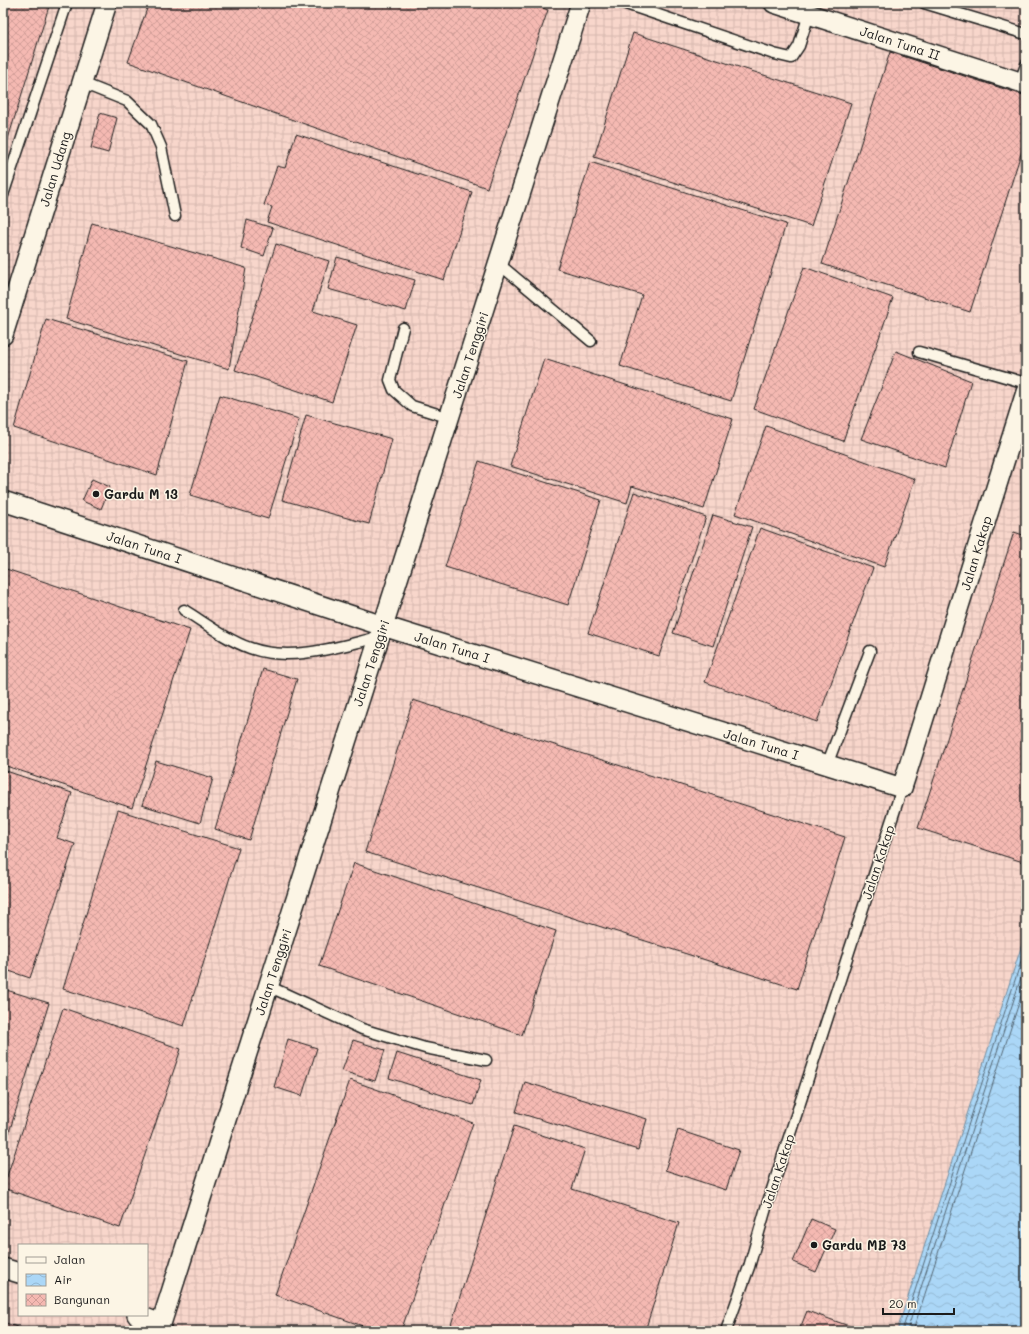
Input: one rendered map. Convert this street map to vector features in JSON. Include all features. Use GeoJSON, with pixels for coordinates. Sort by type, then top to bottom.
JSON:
{"type":"FeatureCollection","features":[{"type":"Feature","properties":{"kind":"street","name":"Jalan Udang"},"geometry":{"type":"LineString","coordinates":[[3,335],[107,3]]}},
{"type":"Feature","properties":{"kind":"street","name":"Jalan Tenggiri"},"geometry":{"type":"LineString","coordinates":[[163,1327],[268,986],[581,3]]}},
{"type":"Feature","properties":{"kind":"street","name":"Jalan Tuna II"},"geometry":{"type":"LineString","coordinates":[[774,3],[1024,77]]}},
{"type":"Feature","properties":{"kind":"street","name":"Jalan Kakap"},"geometry":{"type":"LineString","coordinates":[[902,788],[1026,392]]}},
{"type":"Feature","properties":{"kind":"street","name":"Jalan Tuna I"},"geometry":{"type":"LineString","coordinates":[[3,501],[381,631],[902,788]]}},
{"type":"Feature","properties":{"kind":"street"},"geometry":{"type":"LineString","coordinates":[[3,1268],[18,1273]]}},
{"type":"Feature","properties":{"kind":"street"},"geometry":{"type":"LineString","coordinates":[[139,1316],[163,1327]]}},
{"type":"Feature","properties":{"kind":"lane"},"geometry":{"type":"LineString","coordinates":[[3,195],[67,3]]}},
{"type":"Feature","properties":{"kind":"lane"},"geometry":{"type":"LineString","coordinates":[[623,3],[774,54],[791,58],[799,46],[809,14]]}},
{"type":"Feature","properties":{"kind":"lane"},"geometry":{"type":"LineString","coordinates":[[924,3],[1026,34]]}},
{"type":"Feature","properties":{"kind":"lane"},"geometry":{"type":"LineString","coordinates":[[82,84],[127,101],[151,124],[160,147],[175,216]]}},
{"type":"Feature","properties":{"kind":"lane"},"geometry":{"type":"LineString","coordinates":[[499,264],[591,341]]}},
{"type":"Feature","properties":{"kind":"lane"},"geometry":{"type":"LineString","coordinates":[[404,328],[390,380],[394,390],[412,406],[450,418]]}},
{"type":"Feature","properties":{"kind":"lane"},"geometry":{"type":"LineString","coordinates":[[919,352],[1026,383]]}},
{"type":"Feature","properties":{"kind":"lane"},"geometry":{"type":"LineString","coordinates":[[184,610],[234,641],[271,654],[304,653],[324,650],[381,631]]}},
{"type":"Feature","properties":{"kind":"lane"},"geometry":{"type":"LineString","coordinates":[[827,765],[870,651]]}},
{"type":"Feature","properties":{"kind":"lane","name":"Jalan Kakap"},"geometry":{"type":"LineString","coordinates":[[726,1331],[749,1267],[766,1208],[902,788]]}},
{"type":"Feature","properties":{"kind":"lane"},"geometry":{"type":"LineString","coordinates":[[268,986],[362,1029],[425,1048],[486,1060]]}},
{"type":"Feature","properties":{"kind":"shaded area"},"geometry":{"type":"Polygon","coordinates":[[[3,3],[1026,3],[1026,932],[897,1331],[3,1331],[3,3]]]}},
{"type":"Feature","properties":{"kind":"water"},"geometry":{"type":"Polygon","coordinates":[[[1026,932],[1026,1331],[897,1331],[1026,932]]]}},
{"type":"Feature","properties":{"kind":"building"},"geometry":{"type":"Polygon","coordinates":[[[3,3],[50,3],[3,155],[3,3]]]}},
{"type":"Feature","properties":{"kind":"building"},"geometry":{"type":"Polygon","coordinates":[[[149,3],[529,3],[548,10],[487,188],[128,62],[149,3]]]}},
{"type":"Feature","properties":{"kind":"building"},"geometry":{"type":"Polygon","coordinates":[[[633,33],[851,103],[811,226],[594,157],[633,33]]]}},
{"type":"Feature","properties":{"kind":"building"},"geometry":{"type":"Polygon","coordinates":[[[890,52],[1026,96],[1026,138],[970,312],[822,264],[890,52]]]}},
{"type":"Feature","properties":{"kind":"building"},"geometry":{"type":"Polygon","coordinates":[[[100,113],[117,118],[108,153],[91,148],[100,113]]]}},
{"type":"Feature","properties":{"kind":"building"},"geometry":{"type":"Polygon","coordinates":[[[296,134],[472,192],[444,280],[267,222],[272,207],[264,205],[277,166],[285,168],[296,134]]]}},
{"type":"Feature","properties":{"kind":"building"},"geometry":{"type":"Polygon","coordinates":[[[590,162],[786,224],[731,401],[620,366],[642,295],[557,269],[590,162]]]}},
{"type":"Feature","properties":{"kind":"building"},"geometry":{"type":"Polygon","coordinates":[[[247,220],[273,228],[264,256],[241,248],[247,220]]]}},
{"type":"Feature","properties":{"kind":"building"},"geometry":{"type":"Polygon","coordinates":[[[92,223],[246,268],[229,369],[66,319],[92,223]]]}},
{"type":"Feature","properties":{"kind":"building"},"geometry":{"type":"Polygon","coordinates":[[[276,244],[329,261],[313,311],[357,325],[332,402],[235,370],[276,244]]]}},
{"type":"Feature","properties":{"kind":"building"},"geometry":{"type":"Polygon","coordinates":[[[337,257],[415,280],[406,311],[328,289],[337,257]]]}},
{"type":"Feature","properties":{"kind":"building"},"geometry":{"type":"Polygon","coordinates":[[[804,267],[893,298],[843,441],[754,409],[804,267]]]}},
{"type":"Feature","properties":{"kind":"building"},"geometry":{"type":"Polygon","coordinates":[[[46,319],[188,361],[157,475],[14,428],[46,319]]]}},
{"type":"Feature","properties":{"kind":"building"},"geometry":{"type":"Polygon","coordinates":[[[896,351],[971,381],[945,468],[861,439],[896,351]]]}},
{"type":"Feature","properties":{"kind":"building"},"geometry":{"type":"Polygon","coordinates":[[[544,359],[733,419],[704,509],[632,486],[627,503],[510,466],[544,359]]]}},
{"type":"Feature","properties":{"kind":"building"},"geometry":{"type":"Polygon","coordinates":[[[220,395],[299,419],[268,519],[190,495],[220,395]]]}},
{"type":"Feature","properties":{"kind":"building"},"geometry":{"type":"Polygon","coordinates":[[[306,415],[392,439],[369,524],[282,500],[306,415]]]}},
{"type":"Feature","properties":{"kind":"building"},"geometry":{"type":"Polygon","coordinates":[[[766,426],[915,479],[884,567],[735,514],[766,426]]]}},
{"type":"Feature","properties":{"kind":"building"},"geometry":{"type":"Polygon","coordinates":[[[479,461],[601,500],[568,605],[445,567],[479,461]]]}},
{"type":"Feature","properties":{"kind":"building","name":"Gardu M 13"},"geometry":{"type":"Polygon","coordinates":[[[92,479],[110,487],[101,509],[82,501],[92,479]]]}},
{"type":"Feature","properties":{"kind":"building"},"geometry":{"type":"Polygon","coordinates":[[[634,492],[706,517],[659,656],[588,633],[634,492]]]}},
{"type":"Feature","properties":{"kind":"building"},"geometry":{"type":"Polygon","coordinates":[[[713,515],[752,527],[713,646],[673,633],[713,515]]]}},
{"type":"Feature","properties":{"kind":"building"},"geometry":{"type":"Polygon","coordinates":[[[760,528],[873,568],[817,722],[705,682],[760,528]]]}},
{"type":"Feature","properties":{"kind":"building"},"geometry":{"type":"Polygon","coordinates":[[[1014,532],[1026,536],[1026,863],[918,828],[1014,532]]]}},
{"type":"Feature","properties":{"kind":"building"},"geometry":{"type":"Polygon","coordinates":[[[3,568],[190,630],[132,808],[3,765],[3,568]]]}},
{"type":"Feature","properties":{"kind":"building"},"geometry":{"type":"Polygon","coordinates":[[[263,669],[297,679],[249,840],[215,829],[263,669]]]}},
{"type":"Feature","properties":{"kind":"building"},"geometry":{"type":"Polygon","coordinates":[[[413,700],[845,837],[797,989],[365,852],[413,700]]]}},
{"type":"Feature","properties":{"kind":"building"},"geometry":{"type":"Polygon","coordinates":[[[156,761],[213,778],[200,823],[142,805],[156,761]]]}},
{"type":"Feature","properties":{"kind":"building"},"geometry":{"type":"Polygon","coordinates":[[[3,770],[72,793],[57,838],[75,844],[30,978],[3,969],[3,770]]]}},
{"type":"Feature","properties":{"kind":"building"},"geometry":{"type":"Polygon","coordinates":[[[118,810],[239,848],[184,1026],[63,989],[118,810]]]}},
{"type":"Feature","properties":{"kind":"building"},"geometry":{"type":"Polygon","coordinates":[[[354,863],[556,931],[522,1035],[319,966],[354,863]]]}},
{"type":"Feature","properties":{"kind":"building"},"geometry":{"type":"Polygon","coordinates":[[[3,989],[49,1003],[3,1152],[3,989]]]}},
{"type":"Feature","properties":{"kind":"building"},"geometry":{"type":"Polygon","coordinates":[[[63,1008],[181,1049],[120,1228],[3,1188],[63,1008]]]}},
{"type":"Feature","properties":{"kind":"building"},"geometry":{"type":"Polygon","coordinates":[[[288,1039],[317,1048],[302,1096],[274,1087],[288,1039]]]}},
{"type":"Feature","properties":{"kind":"building"},"geometry":{"type":"Polygon","coordinates":[[[353,1040],[385,1050],[375,1081],[342,1071],[353,1040]]]}},
{"type":"Feature","properties":{"kind":"building"},"geometry":{"type":"Polygon","coordinates":[[[397,1053],[481,1080],[473,1105],[389,1078],[397,1053]]]}},
{"type":"Feature","properties":{"kind":"building"},"geometry":{"type":"Polygon","coordinates":[[[350,1080],[473,1123],[401,1331],[377,1331],[275,1295],[350,1080]]]}},
{"type":"Feature","properties":{"kind":"building"},"geometry":{"type":"Polygon","coordinates":[[[525,1082],[647,1119],[638,1150],[516,1112],[525,1082]]]}},
{"type":"Feature","properties":{"kind":"building"},"geometry":{"type":"Polygon","coordinates":[[[514,1126],[585,1149],[572,1189],[679,1223],[645,1331],[449,1331],[514,1126]]]}},
{"type":"Feature","properties":{"kind":"building"},"geometry":{"type":"Polygon","coordinates":[[[678,1130],[739,1150],[726,1190],[665,1170],[678,1130]]]}},
{"type":"Feature","properties":{"kind":"building","name":"Gardu MB 73"},"geometry":{"type":"Polygon","coordinates":[[[811,1219],[835,1229],[816,1272],[793,1262],[811,1219]]]}},
{"type":"Feature","properties":{"kind":"building"},"geometry":{"type":"Polygon","coordinates":[[[807,1311],[863,1331],[799,1331],[807,1311]]]}},
{"type":"Feature","properties":{"kind":"building"},"geometry":{"type":"Polygon","coordinates":[[[3,1322],[28,1331],[3,1331],[3,1322]]]}},
{"type":"Feature","properties":{"kind":"place","name":"Gardu M 13"},"geometry":{"type":"Point","coordinates":[96,494]}},
{"type":"Feature","properties":{"kind":"place","name":"Gardu MB 73"},"geometry":{"type":"Point","coordinates":[814,1245]}}]}
